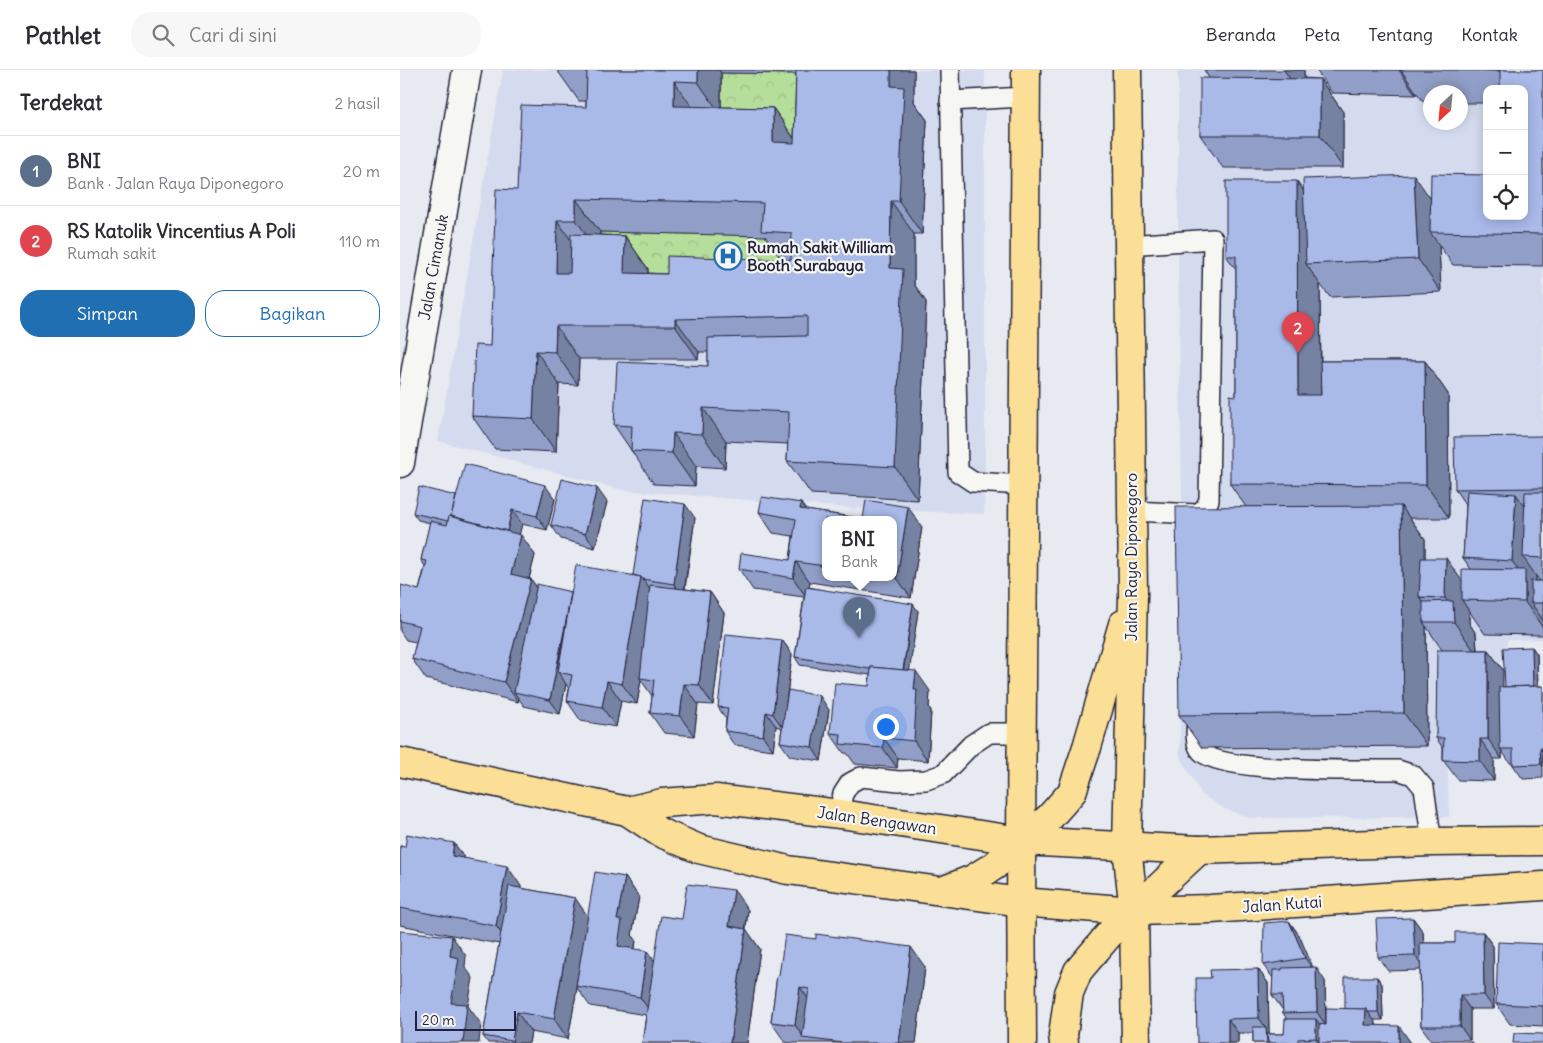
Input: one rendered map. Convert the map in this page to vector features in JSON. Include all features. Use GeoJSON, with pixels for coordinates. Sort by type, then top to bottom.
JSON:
{"type":"FeatureCollection","features":[{"type":"Feature","properties":{"kind":"main road"},"geometry":{"type":"LineString","coordinates":[[1022,1043],[1021,841],[1026,70]]}},
{"type":"Feature","properties":{"kind":"main road","name":"Jalan Raya Diponegoro"},"geometry":{"type":"LineString","coordinates":[[1127,70],[1132,511],[1127,847],[1134,912],[1136,1043]]}},
{"type":"Feature","properties":{"kind":"main road"},"geometry":{"type":"LineString","coordinates":[[942,891],[972,879],[994,866],[1050,817],[1072,792],[1088,747],[1132,594]]}},
{"type":"Feature","properties":{"kind":"main road","name":"Jalan Bengawan"},"geometry":{"type":"LineString","coordinates":[[400,762],[627,811],[659,832],[700,849],[788,870],[1021,902]]}},
{"type":"Feature","properties":{"kind":"main road","name":"Jalan Bengawan"},"geometry":{"type":"LineString","coordinates":[[627,811],[662,803],[716,799],[840,814],[1021,841],[1127,847]]}},
{"type":"Feature","properties":{"kind":"main road"},"geometry":{"type":"LineString","coordinates":[[1127,847],[1199,850],[1432,842],[1543,841]]}},
{"type":"Feature","properties":{"kind":"main road"},"geometry":{"type":"LineString","coordinates":[[1064,1043],[1063,1035],[1069,993],[1078,971],[1102,941],[1199,850]]}},
{"type":"Feature","properties":{"kind":"main road","name":"Jalan Kutai"},"geometry":{"type":"LineString","coordinates":[[1021,902],[1134,912],[1211,909],[1543,886]]}},
{"type":"Feature","properties":{"kind":"street","name":"Jalan Cimanuk"},"geometry":{"type":"LineString","coordinates":[[400,463],[467,70]]}},
{"type":"Feature","properties":{"kind":"lane"},"geometry":{"type":"LineString","coordinates":[[950,70],[958,472],[973,482],[1023,485]]}},
{"type":"Feature","properties":{"kind":"lane"},"geometry":{"type":"LineString","coordinates":[[950,101],[1026,97]]}},
{"type":"Feature","properties":{"kind":"lane"},"geometry":{"type":"LineString","coordinates":[[1128,245],[1214,239],[1209,500],[1205,508],[1197,514],[1132,511]]}},
{"type":"Feature","properties":{"kind":"lane"},"geometry":{"type":"LineString","coordinates":[[1197,514],[1197,534]]}},
{"type":"Feature","properties":{"kind":"lane"},"geometry":{"type":"LineString","coordinates":[[1196,694],[1196,744],[1202,753],[1221,762],[1258,767],[1398,770],[1413,775],[1424,788],[1432,842]]}},
{"type":"Feature","properties":{"kind":"lane"},"geometry":{"type":"LineString","coordinates":[[840,814],[843,794],[850,783],[861,777],[900,781],[926,780],[943,774],[971,745],[989,733],[1022,733]]}},
{"type":"Feature","properties":{"kind":"shaded area","name":"Rumah Sakit William Booth Surabaya"},"geometry":{"type":"Polygon","coordinates":[[[503,70],[985,70],[984,514],[850,508],[622,490],[438,441],[503,70]]]}},
{"type":"Feature","properties":{"kind":"shaded area"},"geometry":{"type":"Polygon","coordinates":[[[1178,70],[1543,70],[1543,639],[1507,640],[1506,663],[1445,663],[1449,817],[1250,818],[1225,809],[1202,795],[1180,756],[1182,495],[1178,260],[1178,70]]]}},
{"type":"Feature","properties":{"kind":"green space"},"geometry":{"type":"Polygon","coordinates":[[[721,73],[820,74],[817,176],[721,114],[721,73]]]}},
{"type":"Feature","properties":{"kind":"green space"},"geometry":{"type":"Polygon","coordinates":[[[600,232],[786,236],[785,264],[690,289],[580,253],[600,232]]]}},
{"type":"Feature","properties":{"kind":"building"},"geometry":{"type":"Polygon","coordinates":[[[587,70],[698,70],[698,82],[674,81],[674,106],[773,108],[773,142],[794,143],[796,70],[891,70],[891,86],[904,87],[899,201],[891,201],[890,268],[903,269],[895,467],[787,461],[789,412],[703,408],[702,434],[673,433],[672,453],[631,451],[632,426],[614,425],[617,362],[708,366],[708,338],[807,336],[807,316],[675,319],[675,326],[556,326],[555,352],[536,351],[533,419],[472,416],[475,345],[490,346],[496,189],[517,190],[521,105],[586,107],[587,70]],[[576,199],[576,220],[557,220],[556,273],[570,273],[571,234],[625,236],[624,273],[667,274],[667,256],[791,260],[792,233],[761,231],[763,203],[576,199]]]}},
{"type":"Feature","properties":{"kind":"building"},"geometry":{"type":"Polygon","coordinates":[[[1459,70],[1543,70],[1543,234],[1430,232],[1431,174],[1483,175],[1483,220],[1528,220],[1528,85],[1500,85],[1500,71],[1459,70]]]}},
{"type":"Feature","properties":{"kind":"building"},"geometry":{"type":"Polygon","coordinates":[[[1200,78],[1320,79],[1320,135],[1200,135],[1200,78]]]}},
{"type":"Feature","properties":{"kind":"building"},"geometry":{"type":"Polygon","coordinates":[[[1414,175],[1418,259],[1306,264],[1303,179],[1414,175]]]}},
{"type":"Feature","properties":{"kind":"building"},"geometry":{"type":"Polygon","coordinates":[[[1226,181],[1297,181],[1298,395],[1321,395],[1320,361],[1425,361],[1426,485],[1230,484],[1230,395],[1236,396],[1236,256],[1226,256],[1226,181]]]}},
{"type":"Feature","properties":{"kind":"building"},"geometry":{"type":"Polygon","coordinates":[[[1543,436],[1543,488],[1455,489],[1454,437],[1543,436]]]}},
{"type":"Feature","properties":{"kind":"building"},"geometry":{"type":"Polygon","coordinates":[[[465,464],[545,485],[537,516],[512,510],[507,531],[451,516],[465,464]]]}},
{"type":"Feature","properties":{"kind":"building"},"geometry":{"type":"Polygon","coordinates":[[[562,479],[597,488],[585,534],[551,525],[562,479]]]}},
{"type":"Feature","properties":{"kind":"building"},"geometry":{"type":"Polygon","coordinates":[[[419,487],[456,496],[448,521],[413,513],[419,487]]]}},
{"type":"Feature","properties":{"kind":"building"},"geometry":{"type":"Polygon","coordinates":[[[1467,491],[1516,494],[1512,561],[1463,558],[1467,491]]]}},
{"type":"Feature","properties":{"kind":"building"},"geometry":{"type":"Polygon","coordinates":[[[1525,492],[1543,492],[1543,558],[1523,557],[1525,492]]]}},
{"type":"Feature","properties":{"kind":"building"},"geometry":{"type":"Polygon","coordinates":[[[762,497],[801,503],[800,509],[844,516],[822,516],[822,566],[796,562],[793,578],[739,569],[741,553],[790,560],[796,519],[759,512],[762,497]]]}},
{"type":"Feature","properties":{"kind":"building"},"geometry":{"type":"Polygon","coordinates":[[[645,498],[685,504],[674,584],[642,579],[633,575],[645,498]]]}},
{"type":"Feature","properties":{"kind":"building"},"geometry":{"type":"Polygon","coordinates":[[[866,500],[908,507],[897,578],[897,516],[863,516],[866,500]]]}},
{"type":"Feature","properties":{"kind":"building"},"geometry":{"type":"Polygon","coordinates":[[[1401,506],[1404,713],[1179,715],[1176,507],[1401,506]]]}},
{"type":"Feature","properties":{"kind":"building"},"geometry":{"type":"Polygon","coordinates":[[[449,516],[521,535],[511,574],[531,579],[504,682],[412,659],[420,626],[400,621],[401,585],[419,590],[427,561],[421,560],[430,521],[447,525],[449,516]]]}},
{"type":"Feature","properties":{"kind":"building"},"geometry":{"type":"Polygon","coordinates":[[[1421,558],[1446,558],[1445,598],[1419,597],[1421,558]]]}},
{"type":"Feature","properties":{"kind":"building"},"geometry":{"type":"Polygon","coordinates":[[[576,565],[641,577],[622,684],[607,681],[602,707],[567,701],[572,675],[558,672],[576,565]]]}},
{"type":"Feature","properties":{"kind":"building"},"geometry":{"type":"Polygon","coordinates":[[[1462,569],[1525,570],[1525,602],[1462,600],[1462,569]]]}},
{"type":"Feature","properties":{"kind":"building"},"geometry":{"type":"Polygon","coordinates":[[[1531,581],[1543,581],[1543,603],[1531,603],[1531,581]]]}},
{"type":"Feature","properties":{"kind":"building"},"geometry":{"type":"Polygon","coordinates":[[[537,584],[571,592],[550,700],[514,692],[537,584]]]}},
{"type":"Feature","properties":{"kind":"building"},"geometry":{"type":"Polygon","coordinates":[[[650,585],[710,592],[699,685],[684,684],[680,716],[650,713],[654,680],[640,678],[650,585]]]}},
{"type":"Feature","properties":{"kind":"building"},"geometry":{"type":"Polygon","coordinates":[[[806,587],[913,604],[903,670],[871,667],[870,669],[795,657],[806,587]]]}},
{"type":"Feature","properties":{"kind":"building"},"geometry":{"type":"Polygon","coordinates":[[[1453,601],[1454,622],[1423,622],[1423,602],[1453,601]]]}},
{"type":"Feature","properties":{"kind":"building"},"geometry":{"type":"Polygon","coordinates":[[[726,634],[782,640],[773,714],[766,712],[763,736],[725,731],[728,708],[718,707],[726,634]]]}},
{"type":"Feature","properties":{"kind":"building"},"geometry":{"type":"Polygon","coordinates":[[[1532,647],[1533,686],[1505,687],[1503,648],[1532,647]]]}},
{"type":"Feature","properties":{"kind":"building"},"geometry":{"type":"Polygon","coordinates":[[[1437,650],[1488,650],[1488,739],[1480,739],[1480,761],[1443,760],[1444,738],[1436,738],[1437,650]]]}},
{"type":"Feature","properties":{"kind":"building"},"geometry":{"type":"Polygon","coordinates":[[[871,667],[916,671],[914,690],[917,690],[914,741],[884,738],[883,748],[840,744],[841,734],[830,733],[835,683],[869,686],[871,667]]]}},
{"type":"Feature","properties":{"kind":"building"},"geometry":{"type":"Polygon","coordinates":[[[1543,686],[1543,748],[1540,748],[1541,764],[1513,765],[1513,749],[1500,749],[1499,687],[1543,686]]]}},
{"type":"Feature","properties":{"kind":"building"},"geometry":{"type":"Polygon","coordinates":[[[788,690],[820,696],[812,747],[780,742],[788,690]]]}},
{"type":"Feature","properties":{"kind":"building"},"geometry":{"type":"Polygon","coordinates":[[[407,834],[454,843],[452,856],[507,866],[496,926],[400,908],[400,846],[405,847],[407,834]]]}},
{"type":"Feature","properties":{"kind":"building"},"geometry":{"type":"Polygon","coordinates":[[[595,872],[625,877],[617,920],[622,920],[618,946],[647,951],[640,997],[576,986],[595,872]]]}},
{"type":"Feature","properties":{"kind":"building"},"geometry":{"type":"Polygon","coordinates":[[[687,884],[734,890],[729,926],[746,929],[730,1043],[642,1043],[661,916],[682,919],[687,884]]]}},
{"type":"Feature","properties":{"kind":"building"},"geometry":{"type":"Polygon","coordinates":[[[509,886],[575,898],[554,1019],[517,1012],[512,1041],[483,1036],[509,886]]]}},
{"type":"Feature","properties":{"kind":"building"},"geometry":{"type":"Polygon","coordinates":[[[1413,918],[1415,956],[1378,957],[1376,919],[1413,918]]]}},
{"type":"Feature","properties":{"kind":"building"},"geometry":{"type":"Polygon","coordinates":[[[1289,921],[1305,958],[1263,965],[1264,923],[1289,921]]]}},
{"type":"Feature","properties":{"kind":"building"},"geometry":{"type":"Polygon","coordinates":[[[400,931],[452,936],[450,956],[459,958],[451,1003],[467,1004],[463,1043],[400,1043],[400,931]]]}},
{"type":"Feature","properties":{"kind":"building"},"geometry":{"type":"Polygon","coordinates":[[[1455,932],[1483,932],[1484,995],[1460,995],[1460,1026],[1421,1026],[1420,943],[1455,943],[1455,932]]]}},
{"type":"Feature","properties":{"kind":"building"},"geometry":{"type":"Polygon","coordinates":[[[816,934],[911,947],[899,1043],[843,1043],[802,1038],[809,989],[800,987],[795,1025],[771,1022],[777,975],[779,975],[785,935],[816,939],[816,934]]]}},
{"type":"Feature","properties":{"kind":"building"},"geometry":{"type":"Polygon","coordinates":[[[1498,942],[1543,944],[1543,1006],[1496,1004],[1498,942]]]}},
{"type":"Feature","properties":{"kind":"building"},"geometry":{"type":"Polygon","coordinates":[[[1316,967],[1317,1012],[1283,1013],[1282,995],[1272,995],[1273,970],[1316,967]]]}},
{"type":"Feature","properties":{"kind":"building"},"geometry":{"type":"Polygon","coordinates":[[[1258,969],[1259,1018],[1228,1019],[1228,1043],[1197,1043],[1196,978],[1211,978],[1210,970],[1258,969]]]}},
{"type":"Feature","properties":{"kind":"building"},"geometry":{"type":"Polygon","coordinates":[[[1345,977],[1377,977],[1378,1012],[1368,1012],[1366,1009],[1345,1009],[1345,977]]]}},
{"type":"Feature","properties":{"kind":"building"},"geometry":{"type":"Polygon","coordinates":[[[1326,1008],[1366,1009],[1365,1025],[1399,1026],[1399,1043],[1319,1043],[1319,1024],[1326,1025],[1326,1008]]]}},
{"type":"Feature","properties":{"kind":"building"},"geometry":{"type":"Polygon","coordinates":[[[1285,1019],[1316,1019],[1316,1038],[1298,1039],[1298,1043],[1268,1043],[1267,1034],[1284,1034],[1285,1019]]]}},
{"type":"Feature","properties":{"kind":"building"},"geometry":{"type":"Polygon","coordinates":[[[1253,1027],[1266,1027],[1267,1043],[1253,1043],[1253,1027]]]}},
{"type":"Feature","properties":{"kind":"building"},"geometry":{"type":"Polygon","coordinates":[[[1514,1033],[1543,1034],[1543,1043],[1513,1043],[1514,1033]]]}},
{"type":"Feature","properties":{"kind":"place","name":"Rumah Sakit William Booth Surabaya"},"geometry":{"type":"Point","coordinates":[728,256]}},
{"type":"Feature","properties":{"kind":"place","name":"RS Katolik Vincentius A Poli"},"geometry":{"type":"Point","coordinates":[1298,353]}},
{"type":"Feature","properties":{"kind":"place","name":"BNI"},"geometry":{"type":"Point","coordinates":[859,638]}}]}
